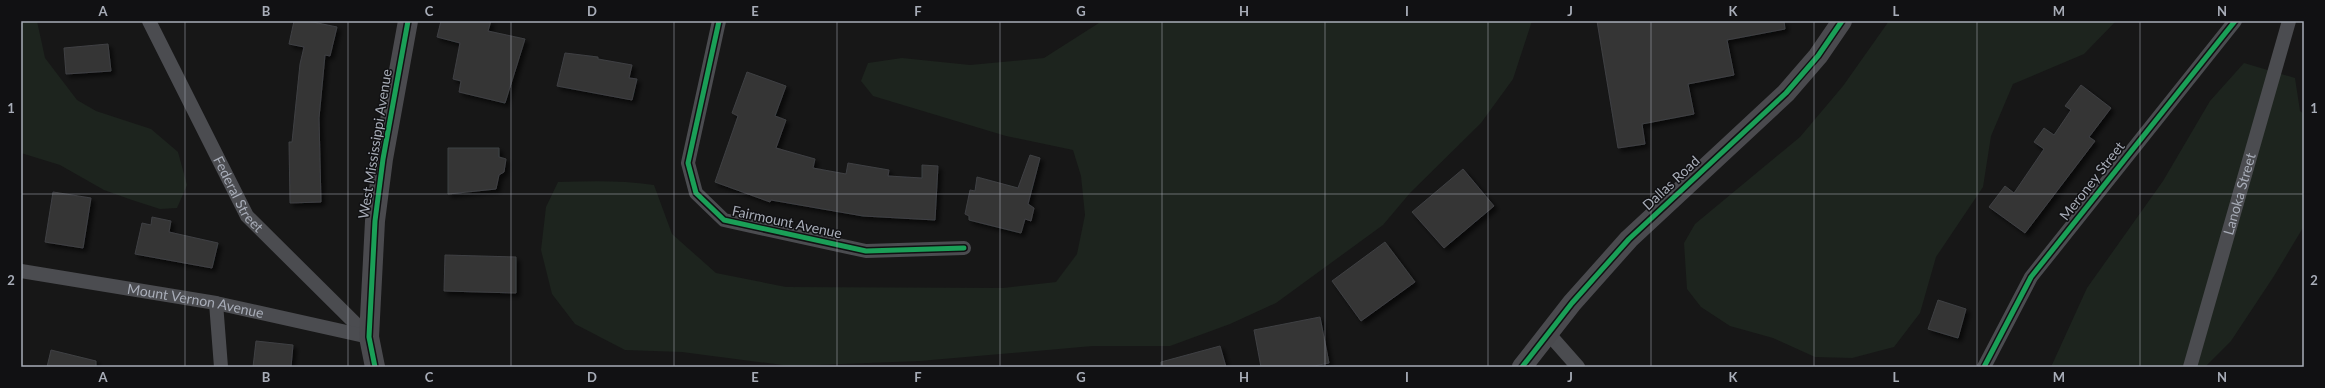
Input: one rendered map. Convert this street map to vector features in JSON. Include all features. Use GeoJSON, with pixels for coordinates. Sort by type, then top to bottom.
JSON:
{"type":"FeatureCollection","features":[{"type":"Feature","properties":{"kind":"street","name":"Federal Street"},"geometry":{"type":"LineString","coordinates":[[149,21],[247,216],[369,337]]}},
{"type":"Feature","properties":{"kind":"street","name":"West Mississippi Avenue"},"geometry":{"type":"LineString","coordinates":[[375,367],[369,337],[375,221],[383,159],[408,21]]}},
{"type":"Feature","properties":{"kind":"street","name":"Fairmount Avenue"},"geometry":{"type":"LineString","coordinates":[[719,21],[688,163],[696,193],[724,220],[866,251],[964,248]]}},
{"type":"Feature","properties":{"kind":"street","name":"Dallas Road"},"geometry":{"type":"LineString","coordinates":[[1522,367],[1572,302],[1629,239],[1786,93],[1818,56],[1842,21]]}},
{"type":"Feature","properties":{"kind":"street","name":"Meroney Street"},"geometry":{"type":"LineString","coordinates":[[1984,367],[2031,277],[2235,21]]}},
{"type":"Feature","properties":{"kind":"street","name":"Lanoka Street"},"geometry":{"type":"LineString","coordinates":[[2190,367],[2289,21]]}},
{"type":"Feature","properties":{"kind":"street","name":"Mount Vernon Avenue"},"geometry":{"type":"LineString","coordinates":[[21,271],[216,303],[369,337]]}},
{"type":"Feature","properties":{"kind":"street"},"geometry":{"type":"LineString","coordinates":[[216,303],[221,367]]}},
{"type":"Feature","properties":{"kind":"street"},"geometry":{"type":"LineString","coordinates":[[1548,333],[1578,367]]}},
{"type":"Feature","properties":{"kind":"shaded area"},"geometry":{"type":"Polygon","coordinates":[[[21,21],[37,21],[45,58],[77,100],[96,111],[151,129],[178,152],[187,185],[177,208],[160,209],[132,200],[104,190],[60,165],[21,153],[21,21]]]}},
{"type":"Feature","properties":{"kind":"shaded area"},"geometry":{"type":"Polygon","coordinates":[[[1102,21],[1532,21],[1513,79],[1481,123],[1410,193],[1383,225],[1276,303],[1230,324],[1170,346],[1093,346],[920,361],[790,366],[682,352],[625,350],[575,324],[552,294],[541,250],[546,207],[558,182],[582,181],[642,183],[654,185],[672,234],[716,273],[786,287],[1003,288],[1056,282],[1077,254],[1085,215],[1081,176],[1073,150],[1006,136],[873,96],[861,81],[868,63],[902,58],[970,65],[1044,58],[1102,21]]]}},
{"type":"Feature","properties":{"kind":"shaded area"},"geometry":{"type":"Polygon","coordinates":[[[1889,21],[2116,21],[2084,54],[2013,84],[1991,136],[1983,187],[1936,257],[1920,313],[1894,347],[1852,358],[1815,357],[1773,338],[1730,326],[1701,307],[1687,289],[1684,243],[1695,224],[1800,137],[1843,86],[1889,21]]]}},
{"type":"Feature","properties":{"kind":"shaded area"},"geometry":{"type":"Polygon","coordinates":[[[2244,63],[2295,78],[2300,111],[2304,114],[2304,226],[2274,276],[2231,341],[2205,367],[2051,367],[2087,288],[2163,181],[2210,101],[2244,63]]]}},
{"type":"Feature","properties":{"kind":"building"},"geometry":{"type":"Polygon","coordinates":[[[294,21],[308,21],[337,27],[330,56],[325,55],[319,118],[321,202],[290,203],[289,142],[292,142],[300,64],[304,47],[289,44],[294,21]]]}},
{"type":"Feature","properties":{"kind":"building"},"geometry":{"type":"Polygon","coordinates":[[[441,21],[491,21],[488,31],[525,39],[505,103],[459,92],[461,81],[453,79],[460,43],[437,37],[441,21]]]}},
{"type":"Feature","properties":{"kind":"building"},"geometry":{"type":"Polygon","coordinates":[[[1597,21],[1784,21],[1785,29],[1727,40],[1734,75],[1688,84],[1694,114],[1642,124],[1645,144],[1618,148],[1597,21]]]}},
{"type":"Feature","properties":{"kind":"building"},"geometry":{"type":"Polygon","coordinates":[[[108,44],[111,71],[66,74],[64,48],[108,44]]]}},
{"type":"Feature","properties":{"kind":"building"},"geometry":{"type":"Polygon","coordinates":[[[565,53],[598,57],[598,59],[632,65],[629,78],[637,79],[632,100],[557,86],[565,53]]]}},
{"type":"Feature","properties":{"kind":"building"},"geometry":{"type":"Polygon","coordinates":[[[747,72],[786,86],[775,116],[786,120],[776,148],[815,159],[813,168],[846,174],[848,163],[889,170],[888,176],[922,178],[922,165],[938,166],[935,220],[863,216],[771,200],[770,202],[715,182],[738,116],[732,113],[747,72]]]}},
{"type":"Feature","properties":{"kind":"building"},"geometry":{"type":"Polygon","coordinates":[[[2081,85],[2111,108],[2089,137],[2095,141],[2025,233],[1989,207],[2005,186],[2014,193],[2044,149],[2034,142],[2044,128],[2054,135],[2071,110],[2065,106],[2081,85]]]}},
{"type":"Feature","properties":{"kind":"building"},"geometry":{"type":"Polygon","coordinates":[[[448,148],[499,148],[499,157],[506,159],[504,172],[499,175],[496,189],[448,194],[448,148]]]}},
{"type":"Feature","properties":{"kind":"building"},"geometry":{"type":"Polygon","coordinates":[[[1030,155],[1040,158],[1028,204],[1034,208],[1031,221],[1025,219],[1021,233],[969,220],[969,216],[965,214],[970,190],[975,191],[977,177],[1018,188],[1030,155]]]}},
{"type":"Feature","properties":{"kind":"building"},"geometry":{"type":"Polygon","coordinates":[[[1463,169],[1494,206],[1444,248],[1412,212],[1463,169]]]}},
{"type":"Feature","properties":{"kind":"building"},"geometry":{"type":"Polygon","coordinates":[[[53,192],[91,198],[83,248],[45,242],[53,192]]]}},
{"type":"Feature","properties":{"kind":"building"},"geometry":{"type":"Polygon","coordinates":[[[152,217],[171,221],[169,232],[218,243],[212,268],[135,254],[142,223],[151,225],[152,217]]]}},
{"type":"Feature","properties":{"kind":"building"},"geometry":{"type":"Polygon","coordinates":[[[1385,242],[1415,282],[1361,321],[1332,281],[1385,242]]]}},
{"type":"Feature","properties":{"kind":"building"},"geometry":{"type":"Polygon","coordinates":[[[445,255],[516,257],[516,293],[444,291],[445,255]]]}},
{"type":"Feature","properties":{"kind":"building"},"geometry":{"type":"Polygon","coordinates":[[[1938,300],[1966,309],[1958,338],[1928,329],[1938,300]]]}},
{"type":"Feature","properties":{"kind":"building"},"geometry":{"type":"Polygon","coordinates":[[[1320,317],[1329,363],[1309,367],[1261,367],[1254,330],[1320,317]]]}},
{"type":"Feature","properties":{"kind":"building"},"geometry":{"type":"Polygon","coordinates":[[[256,341],[293,345],[291,367],[253,367],[256,341]]]}},
{"type":"Feature","properties":{"kind":"building"},"geometry":{"type":"Polygon","coordinates":[[[1220,346],[1226,367],[1161,367],[1161,362],[1220,346]]]}},
{"type":"Feature","properties":{"kind":"building"},"geometry":{"type":"Polygon","coordinates":[[[51,350],[96,361],[96,367],[47,367],[51,350]]]}},
{"type":"Feature","properties":{"kind":"cycle path"},"geometry":{"type":"LineString","coordinates":[[375,367],[369,337],[375,221],[383,159],[408,21]]}},
{"type":"Feature","properties":{"kind":"cycle path"},"geometry":{"type":"LineString","coordinates":[[719,21],[688,163],[696,193],[724,220],[866,251],[964,248]]}},
{"type":"Feature","properties":{"kind":"cycle path"},"geometry":{"type":"LineString","coordinates":[[1522,367],[1572,303],[1629,239],[1786,93],[1818,56],[1842,21]]}},
{"type":"Feature","properties":{"kind":"cycle path"},"geometry":{"type":"LineString","coordinates":[[1984,367],[2031,277],[2235,21]]}}]}
